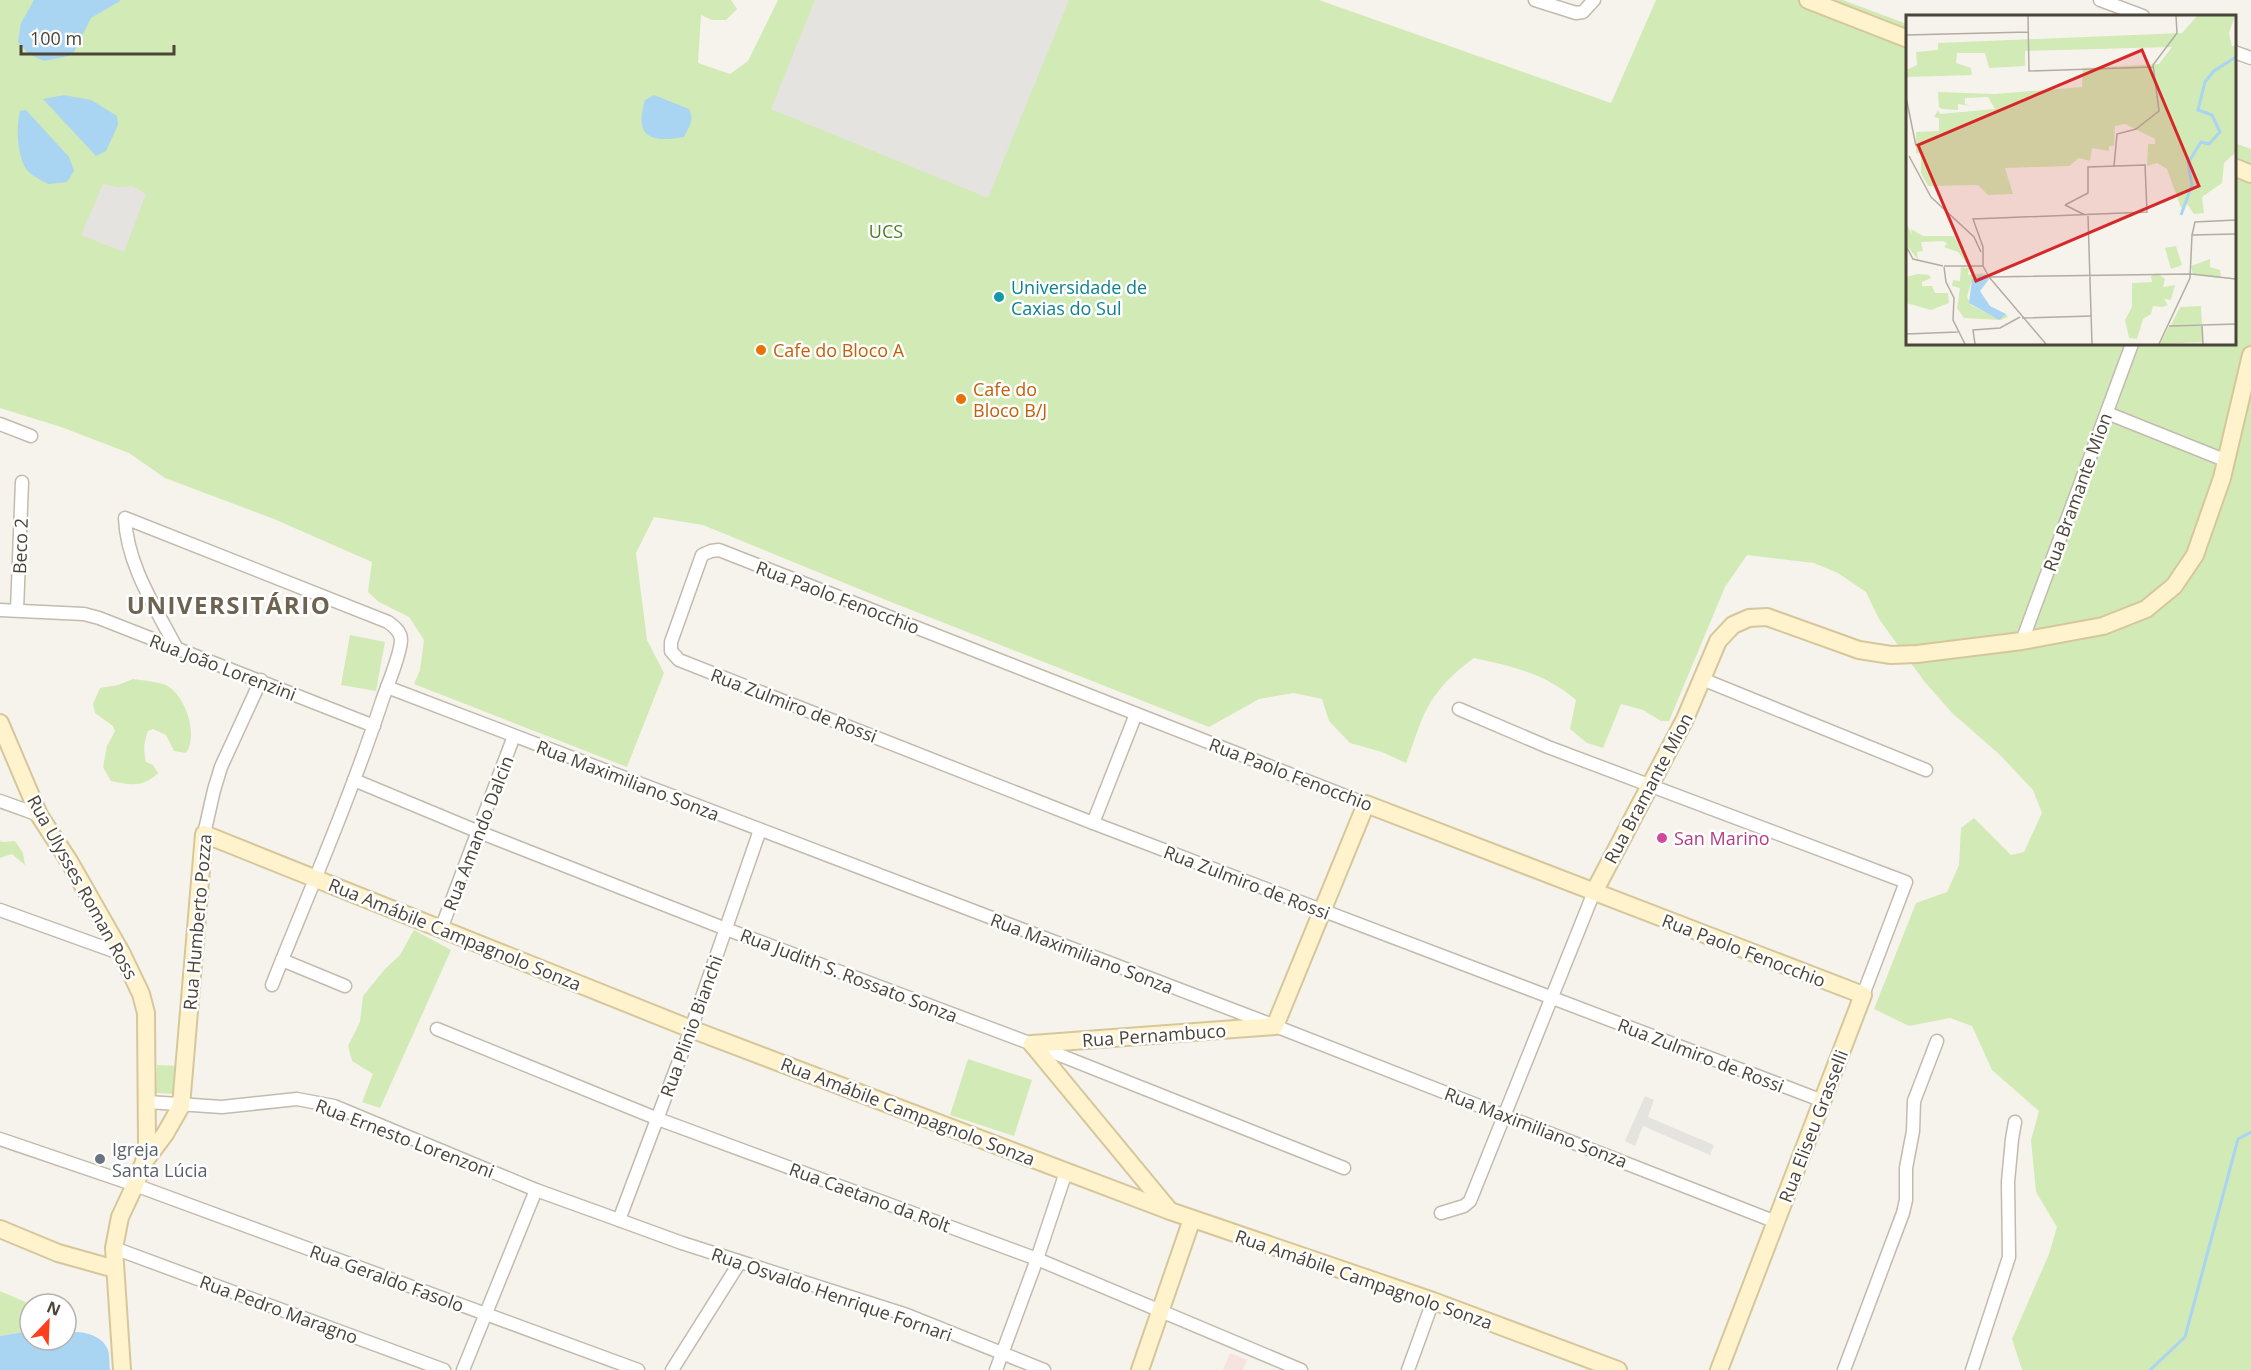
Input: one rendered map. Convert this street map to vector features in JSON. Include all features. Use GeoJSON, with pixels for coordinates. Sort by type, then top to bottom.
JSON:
{"type":"FeatureCollection","features":[{"type":"Feature","properties":{"kind":"street"},"geometry":{"type":"LineString","coordinates":[[1534,0],[1576,14],[1583,12],[1594,0]]}},
{"type":"Feature","properties":{"kind":"street"},"geometry":{"type":"LineString","coordinates":[[1808,0],[1906,38]]}},
{"type":"Feature","properties":{"kind":"street"},"geometry":{"type":"LineString","coordinates":[[2100,0],[2140,15]]}},
{"type":"Feature","properties":{"kind":"street"},"geometry":{"type":"LineString","coordinates":[[2236,52],[2251,58]]}},
{"type":"Feature","properties":{"kind":"street"},"geometry":{"type":"LineString","coordinates":[[2236,167],[2251,174]]}},
{"type":"Feature","properties":{"kind":"street","name":"Rua Bramante Mion"},"geometry":{"type":"LineString","coordinates":[[2022,641],[2132,345]]}},
{"type":"Feature","properties":{"kind":"street","name":"Rua Bramante Mion"},"geometry":{"type":"LineString","coordinates":[[1441,1213],[1464,1206],[1470,1201],[1594,892],[1685,719],[1718,641],[1733,625],[1749,618],[1767,617],[1859,650],[1891,655],[2022,641],[2103,626],[2146,609],[2174,586],[2195,555],[2227,461],[2251,355]]}},
{"type":"Feature","properties":{"kind":"street"},"geometry":{"type":"LineString","coordinates":[[2107,413],[2227,461]]}},
{"type":"Feature","properties":{"kind":"street"},"geometry":{"type":"LineString","coordinates":[[0,424],[31,436]]}},
{"type":"Feature","properties":{"kind":"street","name":"Beco 2"},"geometry":{"type":"LineString","coordinates":[[17,610],[22,482]]}},
{"type":"Feature","properties":{"kind":"street"},"geometry":{"type":"LineString","coordinates":[[178,651],[135,567],[126,539],[125,518],[388,622],[398,629],[401,640],[374,726],[272,985]]}},
{"type":"Feature","properties":{"kind":"street","name":"Rua Paolo Fenocchio"},"geometry":{"type":"LineString","coordinates":[[674,656],[671,642],[702,555],[719,550],[1366,804],[1863,995]]}},
{"type":"Feature","properties":{"kind":"street","name":"Rua João Lorenzini"},"geometry":{"type":"LineString","coordinates":[[0,610],[84,614],[99,618],[178,651],[261,680],[374,726]]}},
{"type":"Feature","properties":{"kind":"street","name":"Rua Zulmiro de Rossi"},"geometry":{"type":"LineString","coordinates":[[674,656],[1093,823],[1823,1101]]}},
{"type":"Feature","properties":{"kind":"street","name":"Rua Humberto Pozza"},"geometry":{"type":"LineString","coordinates":[[144,1162],[165,1134],[181,1106],[204,834],[221,767],[261,680]]}},
{"type":"Feature","properties":{"kind":"street"},"geometry":{"type":"LineString","coordinates":[[1702,680],[1926,770]]}},
{"type":"Feature","properties":{"kind":"street","name":"Rua Maximiliano Sonza"},"geometry":{"type":"LineString","coordinates":[[387,687],[1275,1026],[1776,1222]]}},
{"type":"Feature","properties":{"kind":"street"},"geometry":{"type":"LineString","coordinates":[[1459,709],[1649,786]]}},
{"type":"Feature","properties":{"kind":"street"},"geometry":{"type":"LineString","coordinates":[[1093,823],[1136,714]]}},
{"type":"Feature","properties":{"kind":"street","name":"Rua Ulysses Roman Ross"},"geometry":{"type":"LineString","coordinates":[[0,723],[39,815],[69,861],[122,954],[141,994],[146,1013],[148,1102],[144,1162]]}},
{"type":"Feature","properties":{"kind":"street","name":"Rua Amando Dalcin"},"geometry":{"type":"LineString","coordinates":[[441,929],[514,736]]}},
{"type":"Feature","properties":{"kind":"street","name":"Rua Judith S. Rossato Sonza"},"geometry":{"type":"LineString","coordinates":[[354,780],[726,929],[1032,1044],[1344,1168]]}},
{"type":"Feature","properties":{"kind":"street","name":"Rua Eliseu Grasselli"},"geometry":{"type":"LineString","coordinates":[[1649,786],[1906,882],[1719,1370]]}},
{"type":"Feature","properties":{"kind":"street"},"geometry":{"type":"LineString","coordinates":[[0,801],[39,815]]}},
{"type":"Feature","properties":{"kind":"street"},"geometry":{"type":"LineString","coordinates":[[1275,1026],[1366,804]]}},
{"type":"Feature","properties":{"kind":"street","name":"Rua Plinio Bianchi"},"geometry":{"type":"LineString","coordinates":[[619,1220],[691,1029],[760,831]]}},
{"type":"Feature","properties":{"kind":"street","name":"Rua Amábile Campagnolo Sonza"},"geometry":{"type":"LineString","coordinates":[[204,834],[691,1029],[1066,1172],[1618,1370]]}},
{"type":"Feature","properties":{"kind":"street"},"geometry":{"type":"LineString","coordinates":[[0,910],[122,954]]}},
{"type":"Feature","properties":{"kind":"street"},"geometry":{"type":"LineString","coordinates":[[282,960],[345,986]]}},
{"type":"Feature","properties":{"kind":"street","name":"Rua Pernambuco"},"geometry":{"type":"LineString","coordinates":[[1032,1044],[1275,1026]]}},
{"type":"Feature","properties":{"kind":"street","name":"Rua Caetano da Rolt"},"geometry":{"type":"LineString","coordinates":[[437,1029],[658,1119],[1037,1259],[1301,1370]]}},
{"type":"Feature","properties":{"kind":"street"},"geometry":{"type":"LineString","coordinates":[[1844,1370],[1903,1213],[1906,1200],[1906,1168],[1913,1131],[1914,1101],[1937,1041]]}},
{"type":"Feature","properties":{"kind":"street"},"geometry":{"type":"LineString","coordinates":[[1032,1044],[1170,1211]]}},
{"type":"Feature","properties":{"kind":"street","name":"Rua Ernesto Lorenzoni"},"geometry":{"type":"LineString","coordinates":[[148,1102],[222,1107],[297,1099],[316,1101],[334,1106],[536,1190],[619,1220]]}},
{"type":"Feature","properties":{"kind":"street"},"geometry":{"type":"LineString","coordinates":[[1972,1370],[2009,1257],[2008,1182],[2016,1122]]}},
{"type":"Feature","properties":{"kind":"street","name":"Rua Geraldo Fasolo"},"geometry":{"type":"LineString","coordinates":[[0,1139],[135,1185],[638,1370]]}},
{"type":"Feature","properties":{"kind":"street"},"geometry":{"type":"LineString","coordinates":[[122,1370],[114,1248],[120,1217],[144,1162]]}},
{"type":"Feature","properties":{"kind":"street"},"geometry":{"type":"LineString","coordinates":[[996,1370],[1066,1172]]}},
{"type":"Feature","properties":{"kind":"street"},"geometry":{"type":"LineString","coordinates":[[463,1370],[536,1190]]}},
{"type":"Feature","properties":{"kind":"street"},"geometry":{"type":"LineString","coordinates":[[1140,1370],[1192,1219]]}},
{"type":"Feature","properties":{"kind":"street","name":"Rua Osvaldo Henrique Fornari"},"geometry":{"type":"LineString","coordinates":[[619,1220],[907,1316],[1044,1370]]}},
{"type":"Feature","properties":{"kind":"street"},"geometry":{"type":"LineString","coordinates":[[0,1229],[58,1253],[114,1269]]}},
{"type":"Feature","properties":{"kind":"street","name":"Rua Pedro Maragno"},"geometry":{"type":"LineString","coordinates":[[114,1248],[444,1370]]}},
{"type":"Feature","properties":{"kind":"street"},"geometry":{"type":"LineString","coordinates":[[672,1370],[740,1262]]}},
{"type":"Feature","properties":{"kind":"street"},"geometry":{"type":"LineString","coordinates":[[1408,1370],[1432,1302]]}},
{"type":"Feature","properties":{"kind":"shaded area"},"geometry":{"type":"Polygon","coordinates":[[[815,0],[1069,0],[988,198],[771,109],[815,0]]]}},
{"type":"Feature","properties":{"kind":"shaded area"},"geometry":{"type":"Polygon","coordinates":[[[103,184],[117,187],[133,186],[146,194],[124,252],[81,235],[103,184]]]}},
{"type":"Feature","properties":{"kind":"shaded area"},"geometry":{"type":"Polygon","coordinates":[[[1645,1096],[1654,1100],[1648,1117],[1714,1145],[1710,1155],[1643,1126],[1635,1146],[1625,1141],[1645,1096]]]}},
{"type":"Feature","properties":{"kind":"shaded area"},"geometry":{"type":"Polygon","coordinates":[[[1230,1353],[1247,1360],[1243,1370],[1223,1370],[1230,1353]]]}},
{"type":"Feature","properties":{"kind":"green space","name":"UCS"},"geometry":{"type":"Polygon","coordinates":[[[0,0],[731,0],[737,9],[726,20],[712,20],[701,15],[698,63],[730,74],[748,61],[778,0],[1319,0],[1611,103],[1656,0],[1843,0],[1906,24],[1906,345],[2236,345],[2236,143],[2251,149],[2251,1370],[2022,1370],[2012,1339],[2049,1254],[2057,1227],[2036,1192],[2031,1140],[2039,1111],[1992,1070],[1972,1026],[1950,1018],[1909,1026],[1874,1009],[1916,903],[1947,892],[1959,865],[1961,828],[1974,818],[2011,855],[2024,852],[2042,813],[2033,790],[1999,754],[1952,713],[1924,681],[1879,619],[1866,592],[1838,573],[1814,563],[1747,555],[1725,587],[1669,721],[1661,721],[1643,710],[1621,704],[1603,748],[1587,743],[1570,729],[1576,700],[1565,691],[1528,672],[1474,658],[1456,672],[1434,697],[1423,716],[1406,763],[1382,752],[1350,743],[1329,721],[1322,699],[1294,693],[1259,699],[1209,727],[886,600],[703,525],[654,517],[636,553],[647,640],[664,673],[627,767],[414,684],[420,670],[424,640],[409,617],[379,602],[368,592],[372,562],[274,519],[165,478],[129,453],[61,427],[0,408],[0,0]]]}},
{"type":"Feature","properties":{"kind":"green space"},"geometry":{"type":"Polygon","coordinates":[[[350,635],[385,642],[376,691],[341,685],[350,635]]]}},
{"type":"Feature","properties":{"kind":"green space"},"geometry":{"type":"Polygon","coordinates":[[[133,679],[163,684],[173,690],[188,716],[191,736],[186,753],[174,751],[166,735],[153,729],[148,731],[144,746],[146,762],[153,765],[158,773],[142,783],[130,784],[111,781],[103,767],[107,746],[115,731],[113,726],[95,713],[93,704],[100,688],[118,685],[133,679]]]}},
{"type":"Feature","properties":{"kind":"green space"},"geometry":{"type":"Polygon","coordinates":[[[0,841],[15,841],[23,853],[25,865],[12,854],[0,858],[0,841]]]}},
{"type":"Feature","properties":{"kind":"green space"},"geometry":{"type":"Polygon","coordinates":[[[414,930],[451,950],[380,1108],[362,1102],[373,1074],[352,1061],[348,1046],[360,1022],[363,996],[400,955],[414,930]]]}},
{"type":"Feature","properties":{"kind":"green space"},"geometry":{"type":"Polygon","coordinates":[[[968,1059],[1032,1080],[1014,1136],[950,1115],[968,1059]]]}},
{"type":"Feature","properties":{"kind":"green space"},"geometry":{"type":"Polygon","coordinates":[[[157,1065],[179,1066],[177,1094],[156,1093],[157,1065]]]}},
{"type":"Feature","properties":{"kind":"green space"},"geometry":{"type":"Polygon","coordinates":[[[0,1291],[18,1299],[18,1333],[0,1336],[0,1291]]]}},
{"type":"Feature","properties":{"kind":"water"},"geometry":{"type":"Polygon","coordinates":[[[34,0],[120,1],[91,18],[74,52],[69,56],[44,61],[29,54],[18,42],[21,23],[34,0]]]}},
{"type":"Feature","properties":{"kind":"water"},"geometry":{"type":"Polygon","coordinates":[[[64,95],[91,100],[117,116],[118,125],[106,151],[96,156],[43,99],[64,95]]]}},
{"type":"Feature","properties":{"kind":"water"},"geometry":{"type":"Polygon","coordinates":[[[654,95],[689,109],[691,120],[684,137],[654,138],[644,130],[642,112],[645,100],[654,95]]]}},
{"type":"Feature","properties":{"kind":"water"},"geometry":{"type":"Polygon","coordinates":[[[26,110],[69,157],[74,171],[67,182],[48,184],[27,170],[19,149],[18,133],[20,111],[26,110]]]}},
{"type":"Feature","properties":{"kind":"water"},"geometry":{"type":"Polygon","coordinates":[[[78,1332],[84,1333],[96,1337],[105,1345],[109,1355],[110,1370],[0,1370],[0,1336],[18,1333],[18,1352],[78,1352],[78,1332]]]}},
{"type":"Feature","properties":{"kind":"waterway"},"geometry":{"type":"LineString","coordinates":[[2150,1370],[2185,1337],[2238,1139],[2251,1132]]}},
{"type":"Feature","properties":{"kind":"place","name":"Universidade de Caxias do Sul"},"geometry":{"type":"Point","coordinates":[999,297]}},
{"type":"Feature","properties":{"kind":"place","name":"Cafe do Bloco A"},"geometry":{"type":"Point","coordinates":[761,350]}},
{"type":"Feature","properties":{"kind":"place","name":"Cafe do Bloco B/J"},"geometry":{"type":"Point","coordinates":[961,399]}},
{"type":"Feature","properties":{"kind":"place","name":"San Marino"},"geometry":{"type":"Point","coordinates":[1662,838]}},
{"type":"Feature","properties":{"kind":"place","name":"Igreja Santa Lúcia"},"geometry":{"type":"Point","coordinates":[100,1159]}},
{"type":"Feature","properties":{"kind":"district","name":"UNIVERSITÁRIO"},"geometry":{"type":"Point","coordinates":[229,604]}}]}
